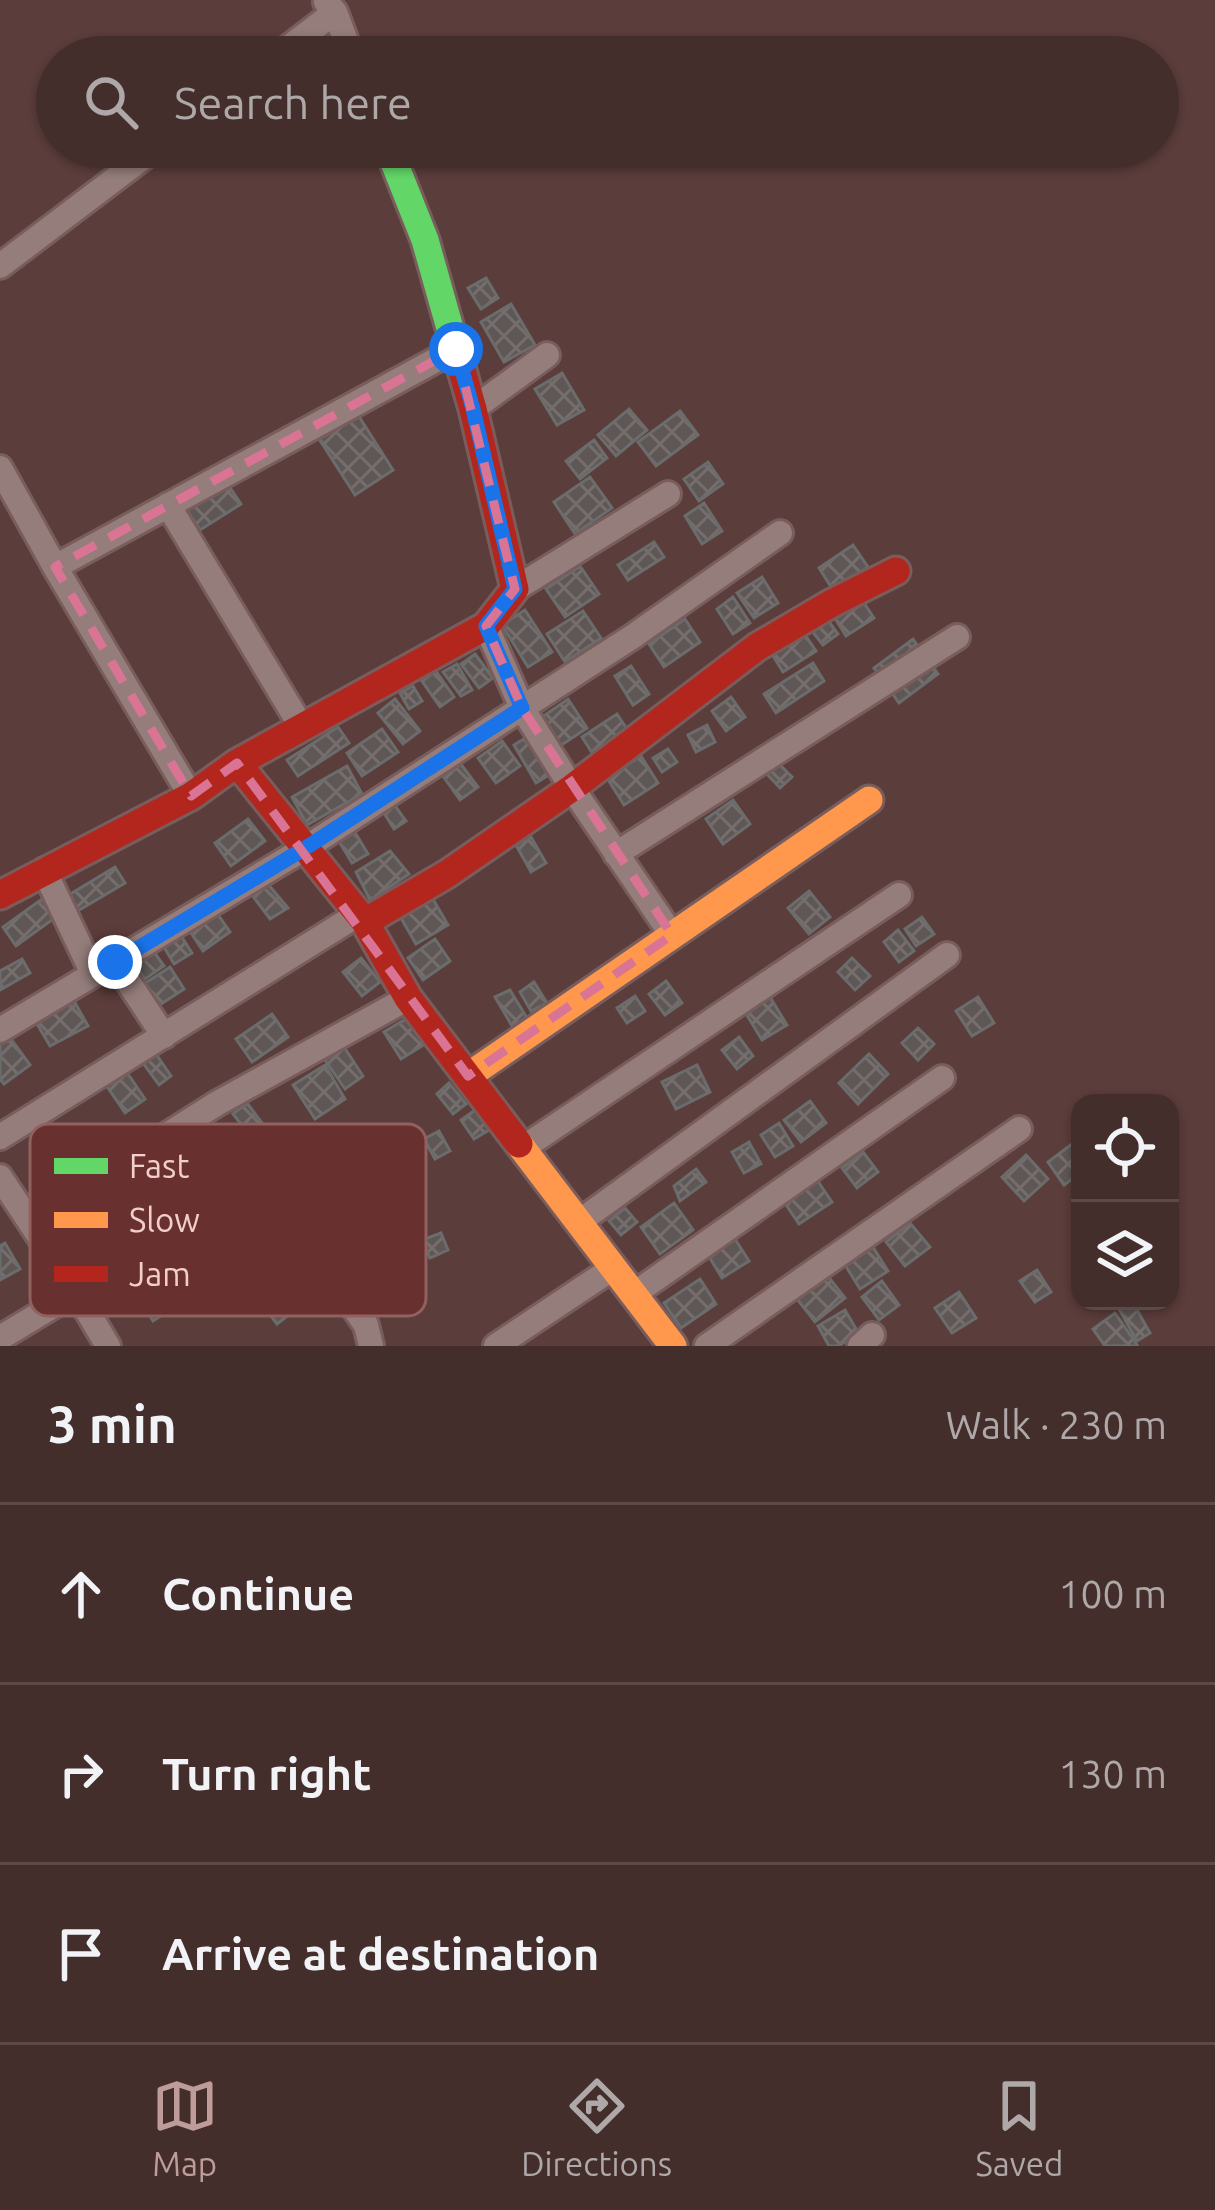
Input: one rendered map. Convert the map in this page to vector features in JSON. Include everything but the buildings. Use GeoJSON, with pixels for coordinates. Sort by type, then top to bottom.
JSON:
{"type":"FeatureCollection","features":[{"type":"Feature","properties":{"kind":"street"},"geometry":{"type":"LineString","coordinates":[[298,36],[330,6],[343,36]]}},
{"type":"Feature","properties":{"kind":"street"},"geometry":{"type":"LineString","coordinates":[[0,266],[129,168]]}},
{"type":"Feature","properties":{"kind":"street"},"geometry":{"type":"LineString","coordinates":[[396,168],[425,239],[473,409],[515,589]]}},
{"type":"Feature","properties":{"kind":"street"},"geometry":{"type":"LineString","coordinates":[[55,567],[456,349]]}},
{"type":"Feature","properties":{"kind":"street"},"geometry":{"type":"LineString","coordinates":[[473,409],[547,355]]}},
{"type":"Feature","properties":{"kind":"street"},"geometry":{"type":"LineString","coordinates":[[0,468],[191,796]]}},
{"type":"Feature","properties":{"kind":"street"},"geometry":{"type":"LineString","coordinates":[[0,896],[191,796],[301,726],[486,626],[515,589],[668,494]]}},
{"type":"Feature","properties":{"kind":"street"},"geometry":{"type":"LineString","coordinates":[[168,506],[301,726]]}},
{"type":"Feature","properties":{"kind":"street"},"geometry":{"type":"LineString","coordinates":[[0,1030],[307,847],[632,637],[780,533]]}},
{"type":"Feature","properties":{"kind":"street"},"geometry":{"type":"LineString","coordinates":[[0,1137],[361,919],[452,871],[572,788],[757,647],[896,571]]}},
{"type":"Feature","properties":{"kind":"street"},"geometry":{"type":"LineString","coordinates":[[486,626],[522,708],[672,935]]}},
{"type":"Feature","properties":{"kind":"street"},"geometry":{"type":"LineString","coordinates":[[616,854],[957,638]]}},
{"type":"Feature","properties":{"kind":"street"},"geometry":{"type":"LineString","coordinates":[[237,763],[361,919],[408,998],[673,1346]]}},
{"type":"Feature","properties":{"kind":"street"},"geometry":{"type":"LineString","coordinates":[[468,1076],[869,800]]}},
{"type":"Feature","properties":{"kind":"street"},"geometry":{"type":"LineString","coordinates":[[44,870],[104,968],[164,1036]]}},
{"type":"Feature","properties":{"kind":"street"},"geometry":{"type":"LineString","coordinates":[[523,1148],[899,895]]}},
{"type":"Feature","properties":{"kind":"street"},"geometry":{"type":"LineString","coordinates":[[579,1222],[947,955]]}},
{"type":"Feature","properties":{"kind":"street"},"geometry":{"type":"LineString","coordinates":[[184,1124],[408,998]]}},
{"type":"Feature","properties":{"kind":"street"},"geometry":{"type":"LineString","coordinates":[[634,1294],[942,1078]]}},
{"type":"Feature","properties":{"kind":"street"},"geometry":{"type":"LineString","coordinates":[[707,1346],[1019,1129]]}},
{"type":"Feature","properties":{"kind":"street"},"geometry":{"type":"LineString","coordinates":[[0,1178],[30,1222]]}},
{"type":"Feature","properties":{"kind":"street"},"geometry":{"type":"LineString","coordinates":[[496,1346],[614,1268]]}},
{"type":"Feature","properties":{"kind":"street"},"geometry":{"type":"LineString","coordinates":[[0,1338],[36,1316]]}},
{"type":"Feature","properties":{"kind":"street"},"geometry":{"type":"LineString","coordinates":[[90,1316],[108,1346]]}},
{"type":"Feature","properties":{"kind":"street"},"geometry":{"type":"LineString","coordinates":[[360,1316],[371,1346]]}},
{"type":"Feature","properties":{"kind":"highlighted area"},"geometry":{"type":"Polygon","coordinates":[[[456,349],[515,589],[486,626],[522,708],[672,935],[468,1076],[237,763],[191,796],[55,567],[456,349]]]}},
{"type":"Feature","properties":{"kind":"traffic: fast"},"geometry":{"type":"LineString","coordinates":[[396,168],[425,240],[455,346]]}},
{"type":"Feature","properties":{"kind":"traffic: slow"},"geometry":{"type":"LineString","coordinates":[[468,1076],[869,800]]}},
{"type":"Feature","properties":{"kind":"traffic: slow"},"geometry":{"type":"LineString","coordinates":[[519,1144],[673,1346]]}},
{"type":"Feature","properties":{"kind":"traffic: jam"},"geometry":{"type":"LineString","coordinates":[[0,895],[191,796],[237,763],[486,626],[515,589],[455,346]]}},
{"type":"Feature","properties":{"kind":"traffic: jam"},"geometry":{"type":"LineString","coordinates":[[365,922],[447,874],[572,788],[757,647],[896,571]]}},
{"type":"Feature","properties":{"kind":"traffic: jam"},"geometry":{"type":"LineString","coordinates":[[237,763],[365,922],[408,998],[519,1144]]}},
{"type":"Feature","properties":{"kind":"route"},"geometry":{"type":"LineString","coordinates":[[115,962],[307,847],[522,708],[486,626],[515,589],[456,349]]}}]}
